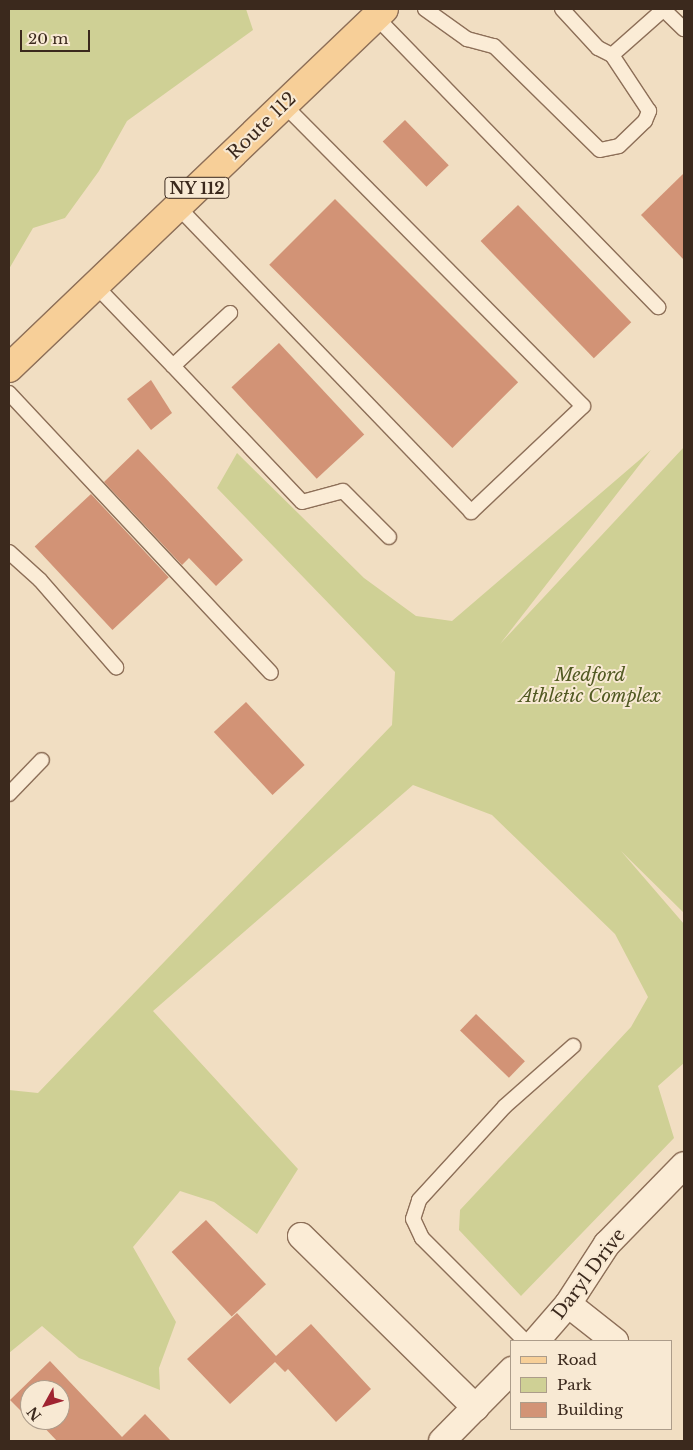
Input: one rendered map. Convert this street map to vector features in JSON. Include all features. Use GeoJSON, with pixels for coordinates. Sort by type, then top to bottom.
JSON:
{"type":"FeatureCollection","features":[{"type":"Feature","properties":{"kind":"main road","name":"Route 112"},"geometry":{"type":"LineString","coordinates":[[9,368],[380,13]]}},
{"type":"Feature","properties":{"kind":"street","name":"Daryl Drive"},"geometry":{"type":"LineString","coordinates":[[537,1340],[568,1304],[607,1244],[684,1165]]}},
{"type":"Feature","properties":{"kind":"street"},"geometry":{"type":"LineString","coordinates":[[301,1236],[476,1408]]}},
{"type":"Feature","properties":{"kind":"street"},"geometry":{"type":"LineString","coordinates":[[568,1304],[614,1340]]}},
{"type":"Feature","properties":{"kind":"street"},"geometry":{"type":"LineString","coordinates":[[442,1441],[510,1372]]}},
{"type":"Feature","properties":{"kind":"lane"},"geometry":{"type":"LineString","coordinates":[[425,9],[467,38],[494,46],[600,150],[619,146],[645,121],[649,111],[612,56],[598,48],[562,9]]}},
{"type":"Feature","properties":{"kind":"lane"},"geometry":{"type":"LineString","coordinates":[[612,56],[664,9],[684,29]]}},
{"type":"Feature","properties":{"kind":"lane"},"geometry":{"type":"LineString","coordinates":[[380,13],[658,307]]}},
{"type":"Feature","properties":{"kind":"lane"},"geometry":{"type":"LineString","coordinates":[[178,206],[471,512],[583,406],[284,104]]}},
{"type":"Feature","properties":{"kind":"lane"},"geometry":{"type":"LineString","coordinates":[[95,285],[302,502],[344,491],[389,536]]}},
{"type":"Feature","properties":{"kind":"lane"},"geometry":{"type":"LineString","coordinates":[[173,366],[230,313]]}},
{"type":"Feature","properties":{"kind":"lane"},"geometry":{"type":"LineString","coordinates":[[9,393],[271,673]]}},
{"type":"Feature","properties":{"kind":"lane"},"geometry":{"type":"LineString","coordinates":[[9,552],[40,580],[116,668]]}},
{"type":"Feature","properties":{"kind":"lane"},"geometry":{"type":"LineString","coordinates":[[9,794],[42,760]]}},
{"type":"Feature","properties":{"kind":"lane"},"geometry":{"type":"LineString","coordinates":[[524,1340],[422,1238],[412,1219],[418,1200],[505,1106],[573,1046]]}},
{"type":"Feature","properties":{"kind":"green space"},"geometry":{"type":"Polygon","coordinates":[[[9,9],[246,9],[253,30],[127,121],[99,171],[65,218],[33,228],[9,269],[9,9]]]}},
{"type":"Feature","properties":{"kind":"green space","name":"Medford Athletic Complex"},"geometry":{"type":"Polygon","coordinates":[[[684,447],[684,913],[621,851],[684,924],[684,1063],[658,1086],[674,1138],[521,1296],[459,1230],[460,1210],[631,1027],[648,997],[615,934],[492,815],[413,785],[153,1011],[298,1169],[257,1234],[214,1202],[180,1191],[133,1247],[176,1322],[159,1368],[160,1390],[79,1358],[42,1326],[9,1353],[9,1090],[38,1093],[392,725],[395,672],[217,488],[237,453],[364,578],[416,616],[452,621],[651,450],[500,644],[684,447]]]}},
{"type":"Feature","properties":{"kind":"building"},"geometry":{"type":"Polygon","coordinates":[[[405,120],[449,165],[426,187],[383,142],[405,120]]]}},
{"type":"Feature","properties":{"kind":"building"},"geometry":{"type":"Polygon","coordinates":[[[684,173],[684,260],[641,215],[684,173]]]}},
{"type":"Feature","properties":{"kind":"building"},"geometry":{"type":"Polygon","coordinates":[[[335,199],[518,382],[452,448],[269,265],[335,199]]]}},
{"type":"Feature","properties":{"kind":"building"},"geometry":{"type":"Polygon","coordinates":[[[518,205],[631,322],[594,358],[481,241],[518,205]]]}},
{"type":"Feature","properties":{"kind":"building"},"geometry":{"type":"Polygon","coordinates":[[[279,343],[364,434],[317,479],[231,387],[279,343]]]}},
{"type":"Feature","properties":{"kind":"building"},"geometry":{"type":"Polygon","coordinates":[[[151,380],[172,413],[151,430],[127,399],[151,380]]]}},
{"type":"Feature","properties":{"kind":"building"},"geometry":{"type":"Polygon","coordinates":[[[138,449],[243,560],[216,586],[189,558],[182,565],[104,482],[138,449]]]}},
{"type":"Feature","properties":{"kind":"building"},"geometry":{"type":"Polygon","coordinates":[[[91,494],[169,577],[112,630],[35,547],[91,494]]]}},
{"type":"Feature","properties":{"kind":"building"},"geometry":{"type":"Polygon","coordinates":[[[246,702],[305,765],[272,795],[214,732],[246,702]]]}},
{"type":"Feature","properties":{"kind":"building"},"geometry":{"type":"Polygon","coordinates":[[[476,1014],[525,1061],[509,1078],[460,1031],[476,1014]]]}},
{"type":"Feature","properties":{"kind":"building"},"geometry":{"type":"Polygon","coordinates":[[[206,1220],[266,1284],[232,1316],[172,1252],[206,1220]]]}},
{"type":"Feature","properties":{"kind":"building"},"geometry":{"type":"Polygon","coordinates":[[[237,1313],[276,1356],[311,1324],[371,1389],[336,1422],[288,1369],[285,1372],[275,1362],[230,1404],[187,1359],[237,1313]]]}},
{"type":"Feature","properties":{"kind":"building"},"geometry":{"type":"Polygon","coordinates":[[[50,1361],[68,1380],[31,1380],[50,1361]]]}},
{"type":"Feature","properties":{"kind":"building"},"geometry":{"type":"Polygon","coordinates":[[[70,1382],[122,1437],[145,1414],[171,1441],[57,1441],[47,1430],[70,1430],[70,1382]]]}},
{"type":"Feature","properties":{"kind":"building"},"geometry":{"type":"Polygon","coordinates":[[[20,1390],[20,1410],[10,1400],[20,1390]]]}}]}
